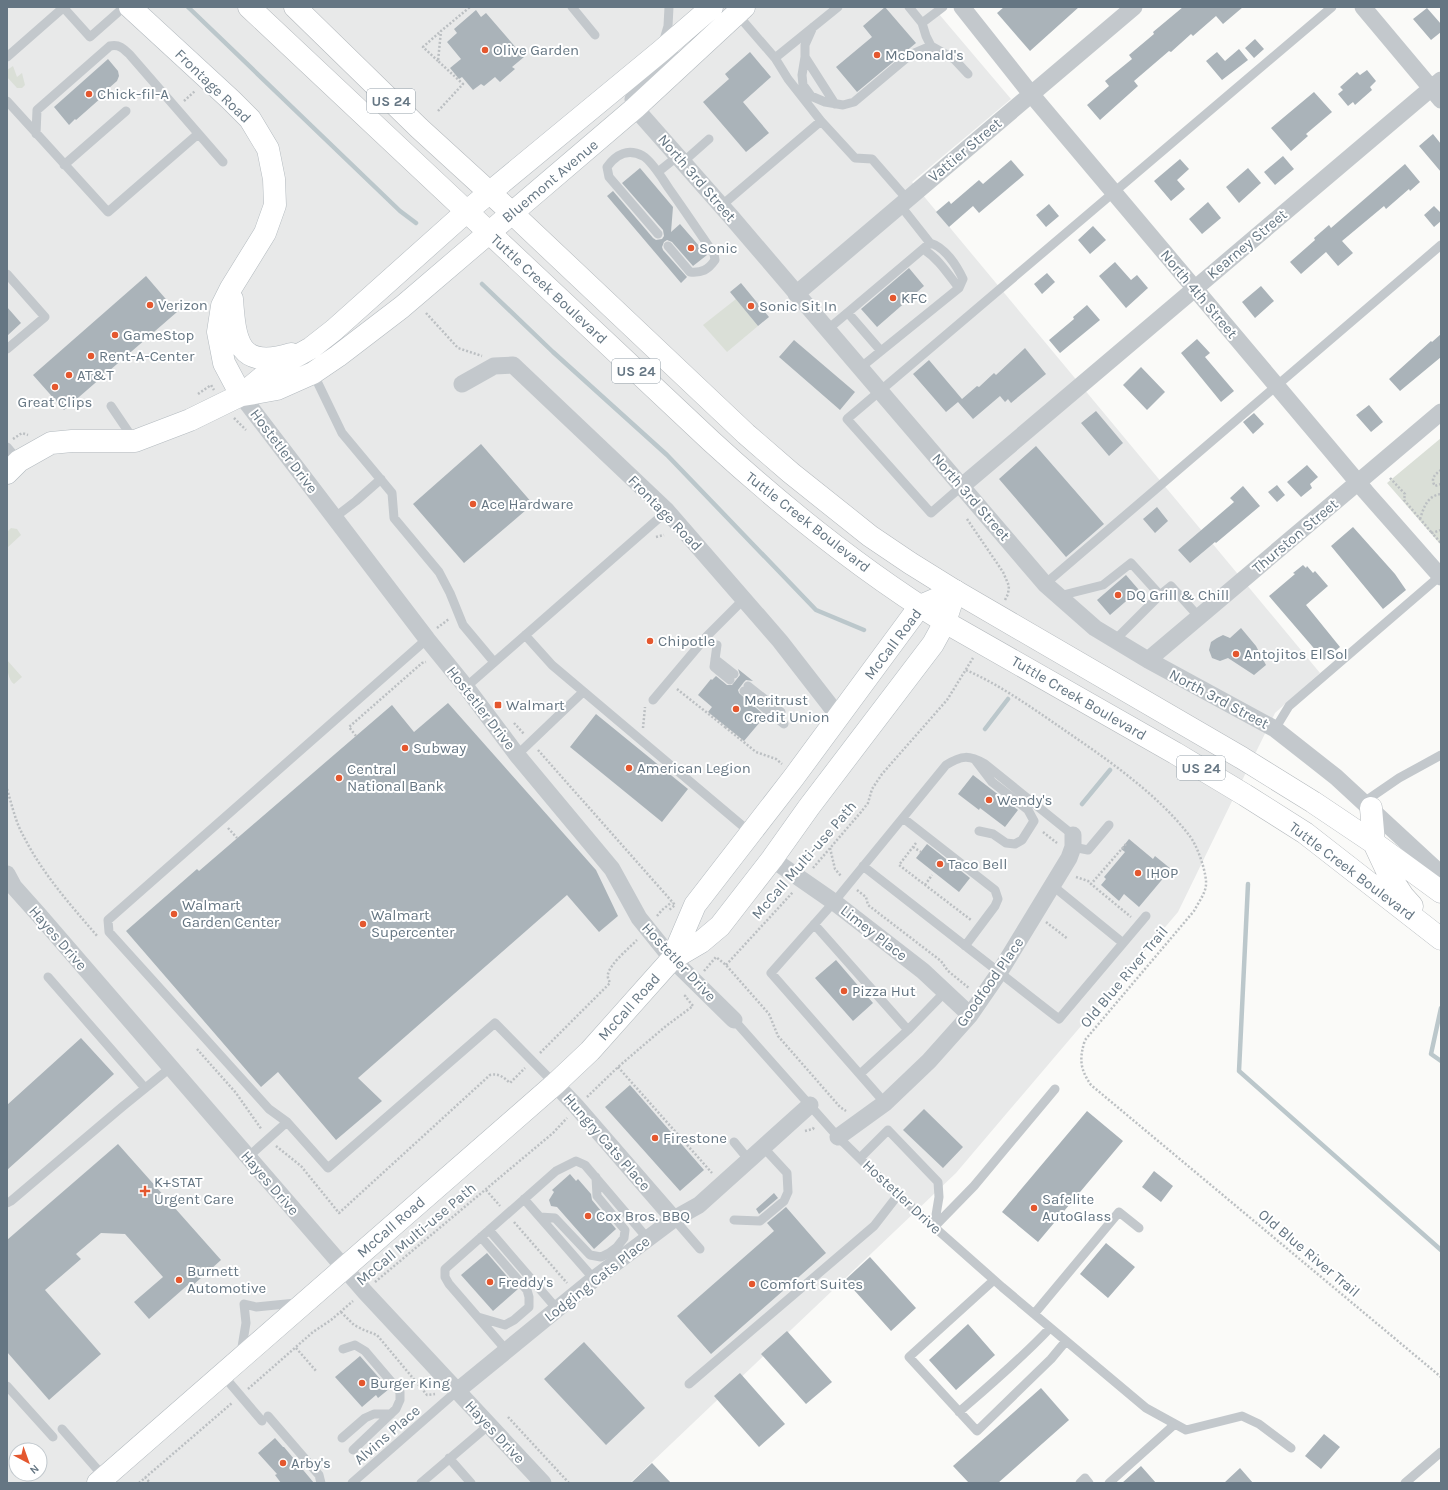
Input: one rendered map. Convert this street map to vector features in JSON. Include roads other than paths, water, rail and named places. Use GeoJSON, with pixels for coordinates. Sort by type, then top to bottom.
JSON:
{"type":"FeatureCollection","features":[{"type":"Feature","properties":{"kind":"main road","name":"Frontage Road"},"geometry":{"type":"LineString","coordinates":[[130,7],[250,119],[268,149],[274,179],[275,205],[265,233],[230,288]]}},
{"type":"Feature","properties":{"kind":"main road","name":"Tuttle Creek Boulevard"},"geometry":{"type":"LineString","coordinates":[[249,7],[761,487],[811,528],[920,606],[945,622],[1168,749],[1305,833],[1441,938]]}},
{"type":"Feature","properties":{"kind":"main road","name":"Tuttle Creek Boulevard"},"geometry":{"type":"LineString","coordinates":[[295,7],[419,128],[490,192],[630,326],[746,434],[791,473],[870,536],[954,591],[1242,758],[1313,802],[1374,843],[1441,892]]}},
{"type":"Feature","properties":{"kind":"main road","name":"Bluemont Avenue"},"geometry":{"type":"LineString","coordinates":[[11,460],[51,443],[72,441],[135,441],[190,420],[241,395],[270,372],[310,348],[334,330],[466,212],[712,7]]}},
{"type":"Feature","properties":{"kind":"main road","name":"Bluemont Avenue"},"geometry":{"type":"LineString","coordinates":[[241,395],[277,389],[312,373],[338,356],[402,307],[635,108],[740,10]]}},
{"type":"Feature","properties":{"kind":"main road"},"geometry":{"type":"LineString","coordinates":[[230,288],[234,327],[239,344],[249,354],[264,359],[281,357],[310,348]]}},
{"type":"Feature","properties":{"kind":"main road","name":"Hostetler Drive"},"geometry":{"type":"LineString","coordinates":[[230,288],[222,306],[218,332],[224,363],[241,395]]}},
{"type":"Feature","properties":{"kind":"main road","name":"McCall Road"},"geometry":{"type":"LineString","coordinates":[[672,959],[695,906],[751,833],[788,771],[839,717],[920,606],[954,591]]}},
{"type":"Feature","properties":{"kind":"main road","name":"McCall Road"},"geometry":{"type":"LineString","coordinates":[[107,1478],[222,1374],[555,1084],[590,1051],[672,959],[701,942],[720,926],[772,860],[810,807],[933,644],[945,622],[954,591]]}},
{"type":"Feature","properties":{"kind":"main road"},"geometry":{"type":"LineString","coordinates":[[810,807],[826,762],[840,732],[839,717]]}},
{"type":"Feature","properties":{"kind":"main road"},"geometry":{"type":"LineString","coordinates":[[772,860],[765,849],[768,836],[779,818],[788,771]]}},
{"type":"Feature","properties":{"kind":"main road"},"geometry":{"type":"LineString","coordinates":[[1368,805],[1374,843],[1389,875],[1403,896],[1430,923],[1441,938]]}},
{"type":"Feature","properties":{"kind":"street","name":"North 4th Street"},"geometry":{"type":"LineString","coordinates":[[962,7],[1031,94],[1440,577]]}},
{"type":"Feature","properties":{"kind":"street","name":"Vattier Street"},"geometry":{"type":"LineString","coordinates":[[796,294],[1134,7]]}},
{"type":"Feature","properties":{"kind":"street"},"geometry":{"type":"LineString","coordinates":[[1363,7],[1438,89]]}},
{"type":"Feature","properties":{"kind":"street"},"geometry":{"type":"LineString","coordinates":[[635,108],[633,99],[685,31]]}},
{"type":"Feature","properties":{"kind":"street","name":"Kearney Street"},"geometry":{"type":"LineString","coordinates":[[962,486],[1195,288],[1438,89]]}},
{"type":"Feature","properties":{"kind":"street","name":"North 3rd Street"},"geometry":{"type":"LineString","coordinates":[[635,108],[722,206],[1045,584],[1094,628],[1148,660],[1275,729],[1336,777],[1441,874]]}},
{"type":"Feature","properties":{"kind":"street","name":"Frontage Road"},"geometry":{"type":"LineString","coordinates":[[462,384],[492,367],[513,365],[667,510],[780,641],[839,717]]}},
{"type":"Feature","properties":{"kind":"street","name":"Hostetler Drive"},"geometry":{"type":"LineString","coordinates":[[241,395],[517,755],[612,869],[630,904],[647,928],[672,959],[734,1020]]}},
{"type":"Feature","properties":{"kind":"street","name":"Thurston Street"},"geometry":{"type":"LineString","coordinates":[[1148,660],[1441,412]]}},
{"type":"Feature","properties":{"kind":"street","name":"Goodfood Place"},"geometry":{"type":"LineString","coordinates":[[838,1137],[885,1103],[929,1061],[970,1015],[999,973],[1053,886],[1069,858],[1073,841]]}},
{"type":"Feature","properties":{"kind":"street","name":"Limey Place"},"geometry":{"type":"LineString","coordinates":[[772,860],[834,902],[923,970],[970,1015]]}},
{"type":"Feature","properties":{"kind":"street","name":"Hayes Drive"},"geometry":{"type":"LineString","coordinates":[[7,874],[14,887],[365,1292],[457,1392],[544,1483]]}},
{"type":"Feature","properties":{"kind":"street","name":"Hungry Cats Place"},"geometry":{"type":"LineString","coordinates":[[555,1084],[576,1106],[674,1219]]}},
{"type":"Feature","properties":{"kind":"street","name":"Lodging Cats Place"},"geometry":{"type":"LineString","coordinates":[[457,1392],[594,1279],[674,1219],[698,1205],[810,1105]]}},
{"type":"Feature","properties":{"kind":"lane"},"geometry":{"type":"LineString","coordinates":[[7,57],[64,7],[90,36],[124,7]]}},
{"type":"Feature","properties":{"kind":"lane"},"geometry":{"type":"LineString","coordinates":[[572,7],[595,35]]}},
{"type":"Feature","properties":{"kind":"lane"},"geometry":{"type":"LineString","coordinates":[[661,51],[668,26],[669,7]]}},
{"type":"Feature","properties":{"kind":"lane"},"geometry":{"type":"LineString","coordinates":[[775,58],[838,7]]}},
{"type":"Feature","properties":{"kind":"lane"},"geometry":{"type":"LineString","coordinates":[[909,7],[922,23],[931,46],[954,59],[968,74]]}},
{"type":"Feature","properties":{"kind":"lane"},"geometry":{"type":"LineString","coordinates":[[922,23],[943,7]]}},
{"type":"Feature","properties":{"kind":"lane"},"geometry":{"type":"LineString","coordinates":[[962,486],[931,513],[847,419],[1332,7]]}},
{"type":"Feature","properties":{"kind":"lane"},"geometry":{"type":"LineString","coordinates":[[740,10],[775,58],[788,79],[821,121],[856,158],[872,159],[904,202],[931,254],[959,288],[860,368]]}},
{"type":"Feature","properties":{"kind":"lane"},"geometry":{"type":"LineString","coordinates":[[813,27],[805,45],[802,76],[803,85],[811,96],[835,104],[842,105],[854,102],[910,55],[931,46]]}},
{"type":"Feature","properties":{"kind":"lane"},"geometry":{"type":"LineString","coordinates":[[36,134],[37,110],[110,46],[115,45],[122,47],[130,55],[223,162]]}},
{"type":"Feature","properties":{"kind":"lane"},"geometry":{"type":"LineString","coordinates":[[805,57],[835,104]]}},
{"type":"Feature","properties":{"kind":"lane"},"geometry":{"type":"LineString","coordinates":[[7,101],[108,212],[198,134]]}},
{"type":"Feature","properties":{"kind":"lane"},"geometry":{"type":"LineString","coordinates":[[64,165],[126,112]]}},
{"type":"Feature","properties":{"kind":"lane"},"geometry":{"type":"LineString","coordinates":[[722,206],[745,181],[821,121]]}},
{"type":"Feature","properties":{"kind":"lane"},"geometry":{"type":"LineString","coordinates":[[658,172],[680,159],[709,138]]}},
{"type":"Feature","properties":{"kind":"lane"},"geometry":{"type":"LineString","coordinates":[[658,234],[609,178],[607,167],[618,155],[631,152],[645,157],[658,172],[714,254],[715,260],[709,269],[699,273],[690,272],[668,246]]}},
{"type":"Feature","properties":{"kind":"lane"},"geometry":{"type":"LineString","coordinates":[[1045,584],[1441,245]]}},
{"type":"Feature","properties":{"kind":"lane"},"geometry":{"type":"LineString","coordinates":[[827,330],[927,246]]}},
{"type":"Feature","properties":{"kind":"lane"},"geometry":{"type":"LineString","coordinates":[[7,274],[45,317],[7,349]]}},
{"type":"Feature","properties":{"kind":"lane"},"geometry":{"type":"LineString","coordinates":[[848,313],[881,351]]}},
{"type":"Feature","properties":{"kind":"lane"},"geometry":{"type":"LineString","coordinates":[[312,373],[342,433],[392,493],[394,518],[439,572],[450,593],[462,625],[494,662]]}},
{"type":"Feature","properties":{"kind":"lane"},"geometry":{"type":"LineString","coordinates":[[111,406],[135,441]]}},
{"type":"Feature","properties":{"kind":"lane"},"geometry":{"type":"LineString","coordinates":[[334,518],[381,479]]}},
{"type":"Feature","properties":{"kind":"lane"},"geometry":{"type":"LineString","coordinates":[[466,687],[667,510]]}},
{"type":"Feature","properties":{"kind":"lane"},"geometry":{"type":"LineString","coordinates":[[1059,596],[1103,585],[1131,563],[1160,595]]}},
{"type":"Feature","properties":{"kind":"lane"},"geometry":{"type":"LineString","coordinates":[[1275,729],[1289,706],[1440,577]]}},
{"type":"Feature","properties":{"kind":"lane"},"geometry":{"type":"LineString","coordinates":[[1115,640],[1171,586],[1199,617]]}},
{"type":"Feature","properties":{"kind":"lane"},"geometry":{"type":"LineString","coordinates":[[649,701],[669,682],[707,636],[744,599]]}},
{"type":"Feature","properties":{"kind":"lane"},"geometry":{"type":"LineString","coordinates":[[525,634],[552,665],[751,833]]}},
{"type":"Feature","properties":{"kind":"lane"},"geometry":{"type":"LineString","coordinates":[[427,639],[108,920],[109,932],[269,1109],[287,1122],[328,1168],[495,1023],[555,1084]]}},
{"type":"Feature","properties":{"kind":"lane"},"geometry":{"type":"LineString","coordinates":[[718,645],[714,667],[732,677]]}},
{"type":"Feature","properties":{"kind":"lane"},"geometry":{"type":"LineString","coordinates":[[781,712],[746,689],[784,724]]}},
{"type":"Feature","properties":{"kind":"lane"},"geometry":{"type":"LineString","coordinates":[[517,755],[583,692]]}},
{"type":"Feature","properties":{"kind":"lane"},"geometry":{"type":"LineString","coordinates":[[1368,805],[1399,778],[1441,755]]}},
{"type":"Feature","properties":{"kind":"lane"},"geometry":{"type":"LineString","coordinates":[[885,1103],[771,973],[834,902],[946,765],[958,758],[974,758],[985,764],[1053,818],[1073,841],[1088,850],[1109,825]]}},
{"type":"Feature","properties":{"kind":"lane"},"geometry":{"type":"LineString","coordinates":[[974,758],[992,782],[1028,810],[1034,821],[1022,840],[1015,844],[1006,843],[993,834],[979,831]]}},
{"type":"Feature","properties":{"kind":"lane"},"geometry":{"type":"LineString","coordinates":[[903,818],[995,890],[998,899],[995,906],[965,946]]}},
{"type":"Feature","properties":{"kind":"lane"},"geometry":{"type":"LineString","coordinates":[[863,866],[1060,1019],[1146,916]]}},
{"type":"Feature","properties":{"kind":"lane"},"geometry":{"type":"LineString","coordinates":[[1053,886],[1123,943]]}},
{"type":"Feature","properties":{"kind":"lane"},"geometry":{"type":"LineString","coordinates":[[814,924],[908,1030]]}},
{"type":"Feature","properties":{"kind":"lane"},"geometry":{"type":"LineString","coordinates":[[48,977],[145,1088]]}},
{"type":"Feature","properties":{"kind":"lane"},"geometry":{"type":"LineString","coordinates":[[860,1074],[908,1030],[945,992]]}},
{"type":"Feature","properties":{"kind":"lane","name":"Hostetler Drive"},"geometry":{"type":"LineString","coordinates":[[734,1020],[838,1137],[898,1195],[994,1280],[1146,1408],[1186,1430],[1242,1416],[1260,1424],[1291,1448]]}},
{"type":"Feature","properties":{"kind":"lane"},"geometry":{"type":"LineString","coordinates":[[7,1203],[170,1068]]}},
{"type":"Feature","properties":{"kind":"lane"},"geometry":{"type":"LineString","coordinates":[[934,1227],[974,1186],[1055,1089]]}},
{"type":"Feature","properties":{"kind":"lane"},"geometry":{"type":"LineString","coordinates":[[248,1157],[287,1122]]}},
{"type":"Feature","properties":{"kind":"lane"},"geometry":{"type":"LineString","coordinates":[[860,1158],[888,1130],[938,1182],[940,1197],[934,1227]]}},
{"type":"Feature","properties":{"kind":"lane"},"geometry":{"type":"LineString","coordinates":[[734,1142],[749,1160]]}},
{"type":"Feature","properties":{"kind":"lane"},"geometry":{"type":"LineString","coordinates":[[734,1220],[760,1220],[784,1201],[788,1192],[787,1173],[763,1147]]}},
{"type":"Feature","properties":{"kind":"lane"},"geometry":{"type":"LineString","coordinates":[[507,1351],[445,1277],[445,1269],[556,1171],[576,1161],[585,1165],[648,1238]]}},
{"type":"Feature","properties":{"kind":"lane"},"geometry":{"type":"LineString","coordinates":[[540,1217],[555,1218],[590,1255],[601,1257],[609,1253],[624,1238],[625,1230],[596,1196],[596,1177]]}},
{"type":"Feature","properties":{"kind":"lane"},"geometry":{"type":"LineString","coordinates":[[689,1384],[874,1226],[898,1195]]}},
{"type":"Feature","properties":{"kind":"lane"},"geometry":{"type":"LineString","coordinates":[[524,1199],[594,1279]]}},
{"type":"Feature","properties":{"kind":"lane"},"geometry":{"type":"LineString","coordinates":[[1034,1314],[1119,1212],[1139,1228]]}},
{"type":"Feature","properties":{"kind":"lane"},"geometry":{"type":"LineString","coordinates":[[674,1219],[700,1249]]}},
{"type":"Feature","properties":{"kind":"lane"},"geometry":{"type":"LineString","coordinates":[[489,1230],[557,1309]]}},
{"type":"Feature","properties":{"kind":"lane"},"geometry":{"type":"LineString","coordinates":[[478,1317],[505,1325],[514,1320],[529,1307],[530,1297],[526,1290],[481,1237]]}},
{"type":"Feature","properties":{"kind":"lane"},"geometry":{"type":"LineString","coordinates":[[994,1280],[909,1357],[977,1431],[1051,1359],[1066,1341]]}},
{"type":"Feature","properties":{"kind":"lane"},"geometry":{"type":"LineString","coordinates":[[240,1359],[246,1323],[244,1304],[256,1307],[268,1307],[304,1302]]}},
{"type":"Feature","properties":{"kind":"lane"},"geometry":{"type":"LineString","coordinates":[[959,1412],[1034,1346],[1050,1328]]}},
{"type":"Feature","properties":{"kind":"lane"},"geometry":{"type":"LineString","coordinates":[[343,1349],[354,1345],[365,1351],[400,1392],[400,1400],[396,1409],[352,1450]]}},
{"type":"Feature","properties":{"kind":"lane"},"geometry":{"type":"LineString","coordinates":[[222,1374],[240,1396],[265,1418],[319,1475],[321,1483]]}},
{"type":"Feature","properties":{"kind":"lane"},"geometry":{"type":"LineString","coordinates":[[7,1386],[53,1437]]}},
{"type":"Feature","properties":{"kind":"lane","name":"Alvins Place"},"geometry":{"type":"LineString","coordinates":[[352,1483],[457,1392]]}},
{"type":"Feature","properties":{"kind":"lane"},"geometry":{"type":"LineString","coordinates":[[342,1438],[365,1418],[374,1414],[391,1414]]}},
{"type":"Feature","properties":{"kind":"lane"},"geometry":{"type":"LineString","coordinates":[[1109,1483],[1175,1424]]}},
{"type":"Feature","properties":{"kind":"lane"},"geometry":{"type":"LineString","coordinates":[[422,1483],[449,1458],[489,1425]]}},
{"type":"Feature","properties":{"kind":"lane"},"geometry":{"type":"LineString","coordinates":[[62,1429],[107,1478]]}},
{"type":"Feature","properties":{"kind":"lane"},"geometry":{"type":"LineString","coordinates":[[1405,1483],[1441,1452]]}},
{"type":"Feature","properties":{"kind":"lane"},"geometry":{"type":"LineString","coordinates":[[449,1458],[472,1483]]}},
{"type":"Feature","properties":{"kind":"lane"},"geometry":{"type":"LineString","coordinates":[[1080,1483],[1085,1478],[1090,1483]]}},
{"type":"Feature","properties":{"kind":"waterway"},"geometry":{"type":"LineString","coordinates":[[188,7],[400,211],[416,223]]}},
{"type":"Feature","properties":{"kind":"waterway"},"geometry":{"type":"LineString","coordinates":[[482,284],[553,352],[667,455],[816,610],[864,630]]}},
{"type":"Feature","properties":{"kind":"waterway"},"geometry":{"type":"LineString","coordinates":[[985,729],[1008,699]]}},
{"type":"Feature","properties":{"kind":"waterway"},"geometry":{"type":"LineString","coordinates":[[1082,804],[1110,770]]}},
{"type":"Feature","properties":{"kind":"waterway"},"geometry":{"type":"LineString","coordinates":[[1248,884],[1239,1071],[1441,1250]]}},
{"type":"Feature","properties":{"kind":"waterway"},"geometry":{"type":"LineString","coordinates":[[1441,1008],[1431,1054],[1441,1061]]}},
{"type":"Feature","properties":{"kind":"place","name":"Olive Garden"},"geometry":{"type":"Point","coordinates":[485,50]}},
{"type":"Feature","properties":{"kind":"place","name":"McDonald's"},"geometry":{"type":"Point","coordinates":[877,55]}},
{"type":"Feature","properties":{"kind":"place","name":"Chick-fil-A"},"geometry":{"type":"Point","coordinates":[89,94]}},
{"type":"Feature","properties":{"kind":"place","name":"Sonic"},"geometry":{"type":"Point","coordinates":[691,248]}},
{"type":"Feature","properties":{"kind":"place","name":"KFC"},"geometry":{"type":"Point","coordinates":[893,298]}},
{"type":"Feature","properties":{"kind":"place","name":"Verizon"},"geometry":{"type":"Point","coordinates":[150,305]}},
{"type":"Feature","properties":{"kind":"place","name":"Sonic Sit In"},"geometry":{"type":"Point","coordinates":[751,306]}},
{"type":"Feature","properties":{"kind":"place","name":"GameStop"},"geometry":{"type":"Point","coordinates":[115,335]}},
{"type":"Feature","properties":{"kind":"place","name":"Rent-A-Center"},"geometry":{"type":"Point","coordinates":[91,356]}},
{"type":"Feature","properties":{"kind":"place","name":"AT&T"},"geometry":{"type":"Point","coordinates":[69,375]}},
{"type":"Feature","properties":{"kind":"place","name":"Great Clips"},"geometry":{"type":"Point","coordinates":[55,387]}},
{"type":"Feature","properties":{"kind":"place","name":"Ace Hardware"},"geometry":{"type":"Point","coordinates":[473,504]}},
{"type":"Feature","properties":{"kind":"place","name":"DQ Grill & Chill"},"geometry":{"type":"Point","coordinates":[1118,595]}},
{"type":"Feature","properties":{"kind":"place","name":"Chipotle"},"geometry":{"type":"Point","coordinates":[650,641]}},
{"type":"Feature","properties":{"kind":"place","name":"Antojitos El Sol"},"geometry":{"type":"Point","coordinates":[1236,654]}},
{"type":"Feature","properties":{"kind":"place","name":"Walmart"},"geometry":{"type":"Point","coordinates":[498,705]}},
{"type":"Feature","properties":{"kind":"place","name":"Meritrust Credit Union"},"geometry":{"type":"Point","coordinates":[736,709]}},
{"type":"Feature","properties":{"kind":"place","name":"Subway"},"geometry":{"type":"Point","coordinates":[405,748]}},
{"type":"Feature","properties":{"kind":"place","name":"American Legion"},"geometry":{"type":"Point","coordinates":[629,768]}},
{"type":"Feature","properties":{"kind":"place","name":"Central National Bank"},"geometry":{"type":"Point","coordinates":[339,778]}},
{"type":"Feature","properties":{"kind":"place","name":"Wendy's"},"geometry":{"type":"Point","coordinates":[989,800]}},
{"type":"Feature","properties":{"kind":"place","name":"Taco Bell"},"geometry":{"type":"Point","coordinates":[940,864]}},
{"type":"Feature","properties":{"kind":"place","name":"IHOP"},"geometry":{"type":"Point","coordinates":[1138,873]}},
{"type":"Feature","properties":{"kind":"place","name":"Walmart Garden Center"},"geometry":{"type":"Point","coordinates":[174,914]}},
{"type":"Feature","properties":{"kind":"place","name":"Walmart Supercenter"},"geometry":{"type":"Point","coordinates":[363,924]}},
{"type":"Feature","properties":{"kind":"place","name":"Pizza Hut"},"geometry":{"type":"Point","coordinates":[844,991]}},
{"type":"Feature","properties":{"kind":"place","name":"Firestone"},"geometry":{"type":"Point","coordinates":[655,1138]}},
{"type":"Feature","properties":{"kind":"place","name":"K+STAT Urgent Care"},"geometry":{"type":"Point","coordinates":[145,1191]}},
{"type":"Feature","properties":{"kind":"place","name":"Safelite AutoGlass"},"geometry":{"type":"Point","coordinates":[1034,1208]}},
{"type":"Feature","properties":{"kind":"place","name":"Cox Bros. BBQ"},"geometry":{"type":"Point","coordinates":[588,1216]}},
{"type":"Feature","properties":{"kind":"place","name":"Burnett Automotive"},"geometry":{"type":"Point","coordinates":[179,1280]}},
{"type":"Feature","properties":{"kind":"place","name":"Freddy's"},"geometry":{"type":"Point","coordinates":[490,1282]}},
{"type":"Feature","properties":{"kind":"place","name":"Comfort Suites"},"geometry":{"type":"Point","coordinates":[752,1284]}},
{"type":"Feature","properties":{"kind":"place","name":"Burger King"},"geometry":{"type":"Point","coordinates":[362,1383]}},
{"type":"Feature","properties":{"kind":"place","name":"Arby's"},"geometry":{"type":"Point","coordinates":[283,1463]}}]}
